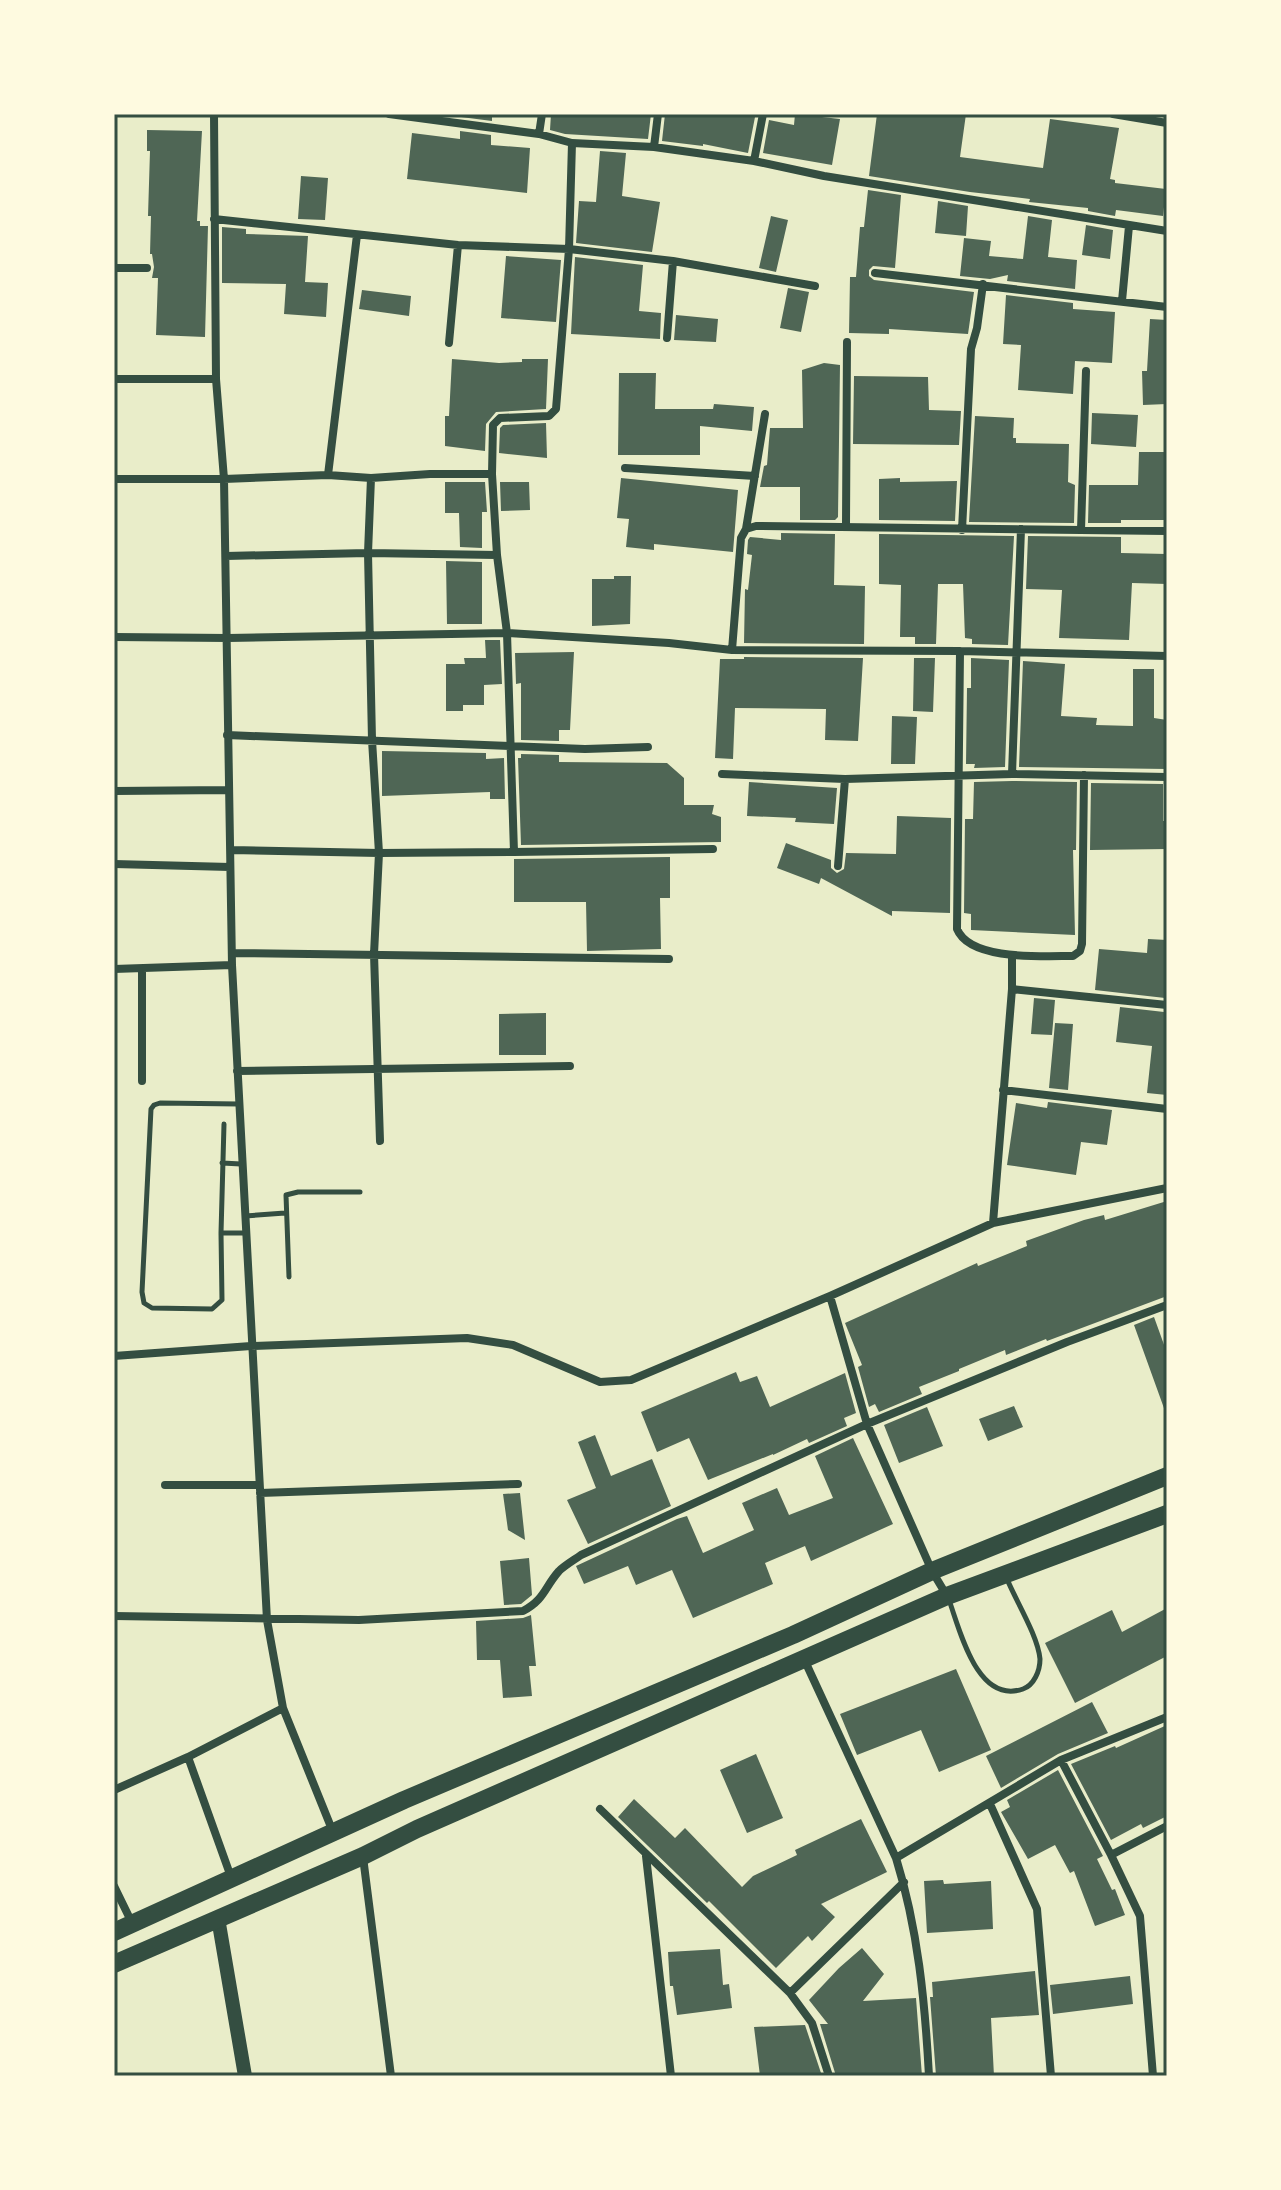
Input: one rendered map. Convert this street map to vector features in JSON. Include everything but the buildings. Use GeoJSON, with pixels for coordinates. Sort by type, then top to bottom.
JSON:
{"type":"FeatureCollection","features":[{"type":"Feature","properties":{"kind":"highway"},"geometry":{"type":"LineString","coordinates":[[114,1932],[404,1800],[848,1611],[932,1571],[1167,1476]]}},
{"type":"Feature","properties":{"kind":"highway"},"geometry":{"type":"LineString","coordinates":[[114,1964],[947,1596],[1167,1514]]}},
{"type":"Feature","properties":{"kind":"street"},"geometry":{"type":"LineString","coordinates":[[214,114],[216,379],[224,479],[232,965],[267,1620],[283,1708],[333,1834]]}},
{"type":"Feature","properties":{"kind":"street"},"geometry":{"type":"LineString","coordinates":[[389,114],[539,134],[572,143],[654,147],[754,161],[824,176],[1167,231]]}},
{"type":"Feature","properties":{"kind":"street"},"geometry":{"type":"LineString","coordinates":[[539,134],[542,114]]}},
{"type":"Feature","properties":{"kind":"street"},"geometry":{"type":"LineString","coordinates":[[654,147],[658,114]]}},
{"type":"Feature","properties":{"kind":"street"},"geometry":{"type":"LineString","coordinates":[[754,161],[763,114]]}},
{"type":"Feature","properties":{"kind":"street"},"geometry":{"type":"LineString","coordinates":[[1113,114],[1167,123]]}},
{"type":"Feature","properties":{"kind":"street"},"geometry":{"type":"LineString","coordinates":[[514,852],[507,633],[497,555],[492,474],[493,425],[500,418],[549,416],[556,409],[569,249],[572,143]]}},
{"type":"Feature","properties":{"kind":"street"},"geometry":{"type":"LineString","coordinates":[[214,219],[458,245],[569,249],[673,261],[815,286]]}},
{"type":"Feature","properties":{"kind":"street"},"geometry":{"type":"LineString","coordinates":[[1122,301],[1129,226]]}},
{"type":"Feature","properties":{"kind":"street"},"geometry":{"type":"LineString","coordinates":[[328,475],[357,235]]}},
{"type":"Feature","properties":{"kind":"street"},"geometry":{"type":"LineString","coordinates":[[449,343],[458,245]]}},
{"type":"Feature","properties":{"kind":"street"},"geometry":{"type":"LineString","coordinates":[[667,338],[673,261]]}},
{"type":"Feature","properties":{"kind":"street"},"geometry":{"type":"LineString","coordinates":[[114,268],[147,268]]}},
{"type":"Feature","properties":{"kind":"street"},"geometry":{"type":"LineString","coordinates":[[875,273],[1167,307]]}},
{"type":"Feature","properties":{"kind":"street"},"geometry":{"type":"LineString","coordinates":[[962,530],[971,349],[983,284]]}},
{"type":"Feature","properties":{"kind":"street"},"geometry":{"type":"LineString","coordinates":[[846,525],[847,342]]}},
{"type":"Feature","properties":{"kind":"street"},"geometry":{"type":"LineString","coordinates":[[1081,530],[1086,371]]}},
{"type":"Feature","properties":{"kind":"street"},"geometry":{"type":"LineString","coordinates":[[114,379],[216,379]]}},
{"type":"Feature","properties":{"kind":"street"},"geometry":{"type":"LineString","coordinates":[[732,650],[741,538],[746,529],[765,414]]}},
{"type":"Feature","properties":{"kind":"street"},"geometry":{"type":"LineString","coordinates":[[625,468],[755,476]]}},
{"type":"Feature","properties":{"kind":"street"},"geometry":{"type":"LineString","coordinates":[[114,479],[492,474]]}},
{"type":"Feature","properties":{"kind":"street"},"geometry":{"type":"LineString","coordinates":[[371,478],[368,553],[372,740],[379,853],[374,954],[380,1141]]}},
{"type":"Feature","properties":{"kind":"street"},"geometry":{"type":"LineString","coordinates":[[746,529],[756,526],[846,525],[962,530],[1167,531]]}},
{"type":"Feature","properties":{"kind":"street"},"geometry":{"type":"LineString","coordinates":[[1012,774],[1021,529]]}},
{"type":"Feature","properties":{"kind":"street"},"geometry":{"type":"LineString","coordinates":[[226,556],[368,553],[497,555]]}},
{"type":"Feature","properties":{"kind":"street"},"geometry":{"type":"LineString","coordinates":[[114,637],[507,633],[732,650],[1167,656]]}},
{"type":"Feature","properties":{"kind":"street"},"geometry":{"type":"LineString","coordinates":[[960,651],[957,929],[961,938],[971,946],[1012,955],[1073,956],[1080,951],[1084,775]]}},
{"type":"Feature","properties":{"kind":"street"},"geometry":{"type":"LineString","coordinates":[[227,735],[585,749],[648,747]]}},
{"type":"Feature","properties":{"kind":"street"},"geometry":{"type":"LineString","coordinates":[[722,774],[845,779],[1012,774],[1167,777]]}},
{"type":"Feature","properties":{"kind":"street"},"geometry":{"type":"LineString","coordinates":[[838,866],[845,779]]}},
{"type":"Feature","properties":{"kind":"street"},"geometry":{"type":"LineString","coordinates":[[114,791],[229,790]]}},
{"type":"Feature","properties":{"kind":"street"},"geometry":{"type":"LineString","coordinates":[[231,850],[379,853],[713,849]]}},
{"type":"Feature","properties":{"kind":"street"},"geometry":{"type":"LineString","coordinates":[[114,864],[230,867]]}},
{"type":"Feature","properties":{"kind":"street"},"geometry":{"type":"LineString","coordinates":[[232,953],[669,959]]}},
{"type":"Feature","properties":{"kind":"street"},"geometry":{"type":"LineString","coordinates":[[993,1223],[1012,989],[1012,955]]}},
{"type":"Feature","properties":{"kind":"street"},"geometry":{"type":"LineString","coordinates":[[114,969],[232,965]]}},
{"type":"Feature","properties":{"kind":"street"},"geometry":{"type":"LineString","coordinates":[[142,969],[142,1081]]}},
{"type":"Feature","properties":{"kind":"street"},"geometry":{"type":"LineString","coordinates":[[1012,989],[1167,1005]]}},
{"type":"Feature","properties":{"kind":"street"},"geometry":{"type":"LineString","coordinates":[[237,1071],[570,1066]]}},
{"type":"Feature","properties":{"kind":"street"},"geometry":{"type":"LineString","coordinates":[[1003,1090],[1167,1109]]}},
{"type":"Feature","properties":{"kind":"street"},"geometry":{"type":"LineString","coordinates":[[114,1356],[251,1346],[467,1338],[513,1345],[600,1382],[631,1380],[993,1223],[1167,1188]]}},
{"type":"Feature","properties":{"kind":"street"},"geometry":{"type":"LineString","coordinates":[[830,1296],[867,1424],[932,1571],[947,1596]]}},
{"type":"Feature","properties":{"kind":"street"},"geometry":{"type":"LineString","coordinates":[[114,1616],[359,1620],[523,1611],[535,1605],[546,1594],[559,1571],[581,1555],[867,1424],[1067,1342],[1167,1305]]}},
{"type":"Feature","properties":{"kind":"street"},"geometry":{"type":"LineString","coordinates":[[165,1485],[259,1489],[518,1484]]}},
{"type":"Feature","properties":{"kind":"street"},"geometry":{"type":"LineString","coordinates":[[804,1659],[896,1858],[904,1882],[924,1988],[929,2076]]}},
{"type":"Feature","properties":{"kind":"street"},"geometry":{"type":"LineString","coordinates":[[114,1790],[188,1757],[283,1708]]}},
{"type":"Feature","properties":{"kind":"street"},"geometry":{"type":"LineString","coordinates":[[896,1858],[1061,1760],[1167,1717]]}},
{"type":"Feature","properties":{"kind":"street"},"geometry":{"type":"LineString","coordinates":[[188,1757],[232,1880]]}},
{"type":"Feature","properties":{"kind":"street"},"geometry":{"type":"LineString","coordinates":[[1061,1760],[1140,1916],[1153,2076]]}},
{"type":"Feature","properties":{"kind":"street"},"geometry":{"type":"LineString","coordinates":[[990,1804],[1037,1909],[1051,2076]]}},
{"type":"Feature","properties":{"kind":"street"},"geometry":{"type":"LineString","coordinates":[[600,1809],[790,1993],[812,2023],[829,2076]]}},
{"type":"Feature","properties":{"kind":"street"},"geometry":{"type":"LineString","coordinates":[[1111,1855],[1167,1826]]}},
{"type":"Feature","properties":{"kind":"street"},"geometry":{"type":"LineString","coordinates":[[646,1855],[671,2076]]}},
{"type":"Feature","properties":{"kind":"street"},"geometry":{"type":"LineString","coordinates":[[363,1856],[391,2076]]}},
{"type":"Feature","properties":{"kind":"street"},"geometry":{"type":"LineString","coordinates":[[790,1993],[904,1882]]}},
{"type":"Feature","properties":{"kind":"street"},"geometry":{"type":"LineString","coordinates":[[114,1886],[133,1925]]}},
{"type":"Feature","properties":{"kind":"street"},"geometry":{"type":"LineString","coordinates":[[218,1918],[245,2076]]}},
{"type":"Feature","properties":{"kind":"lane"},"geometry":{"type":"LineString","coordinates":[[239,1104],[160,1103],[151,1109],[142,1292],[144,1303],[152,1308],[212,1309],[222,1300],[223,1124],[239,1124]]}},
{"type":"Feature","properties":{"kind":"lane"},"geometry":{"type":"LineString","coordinates":[[222,1163],[241,1164]]}},
{"type":"Feature","properties":{"kind":"lane"},"geometry":{"type":"LineString","coordinates":[[289,1277],[286,1195],[298,1192],[360,1192]]}},
{"type":"Feature","properties":{"kind":"lane"},"geometry":{"type":"LineString","coordinates":[[244,1216],[285,1213]]}},
{"type":"Feature","properties":{"kind":"lane"},"geometry":{"type":"LineString","coordinates":[[221,1233],[245,1233]]}},
{"type":"Feature","properties":{"kind":"lane"},"geometry":{"type":"LineString","coordinates":[[947,1596],[976,1668],[990,1686],[1009,1692],[1026,1688],[1038,1676],[1040,1658],[1005,1574]]}}]}
